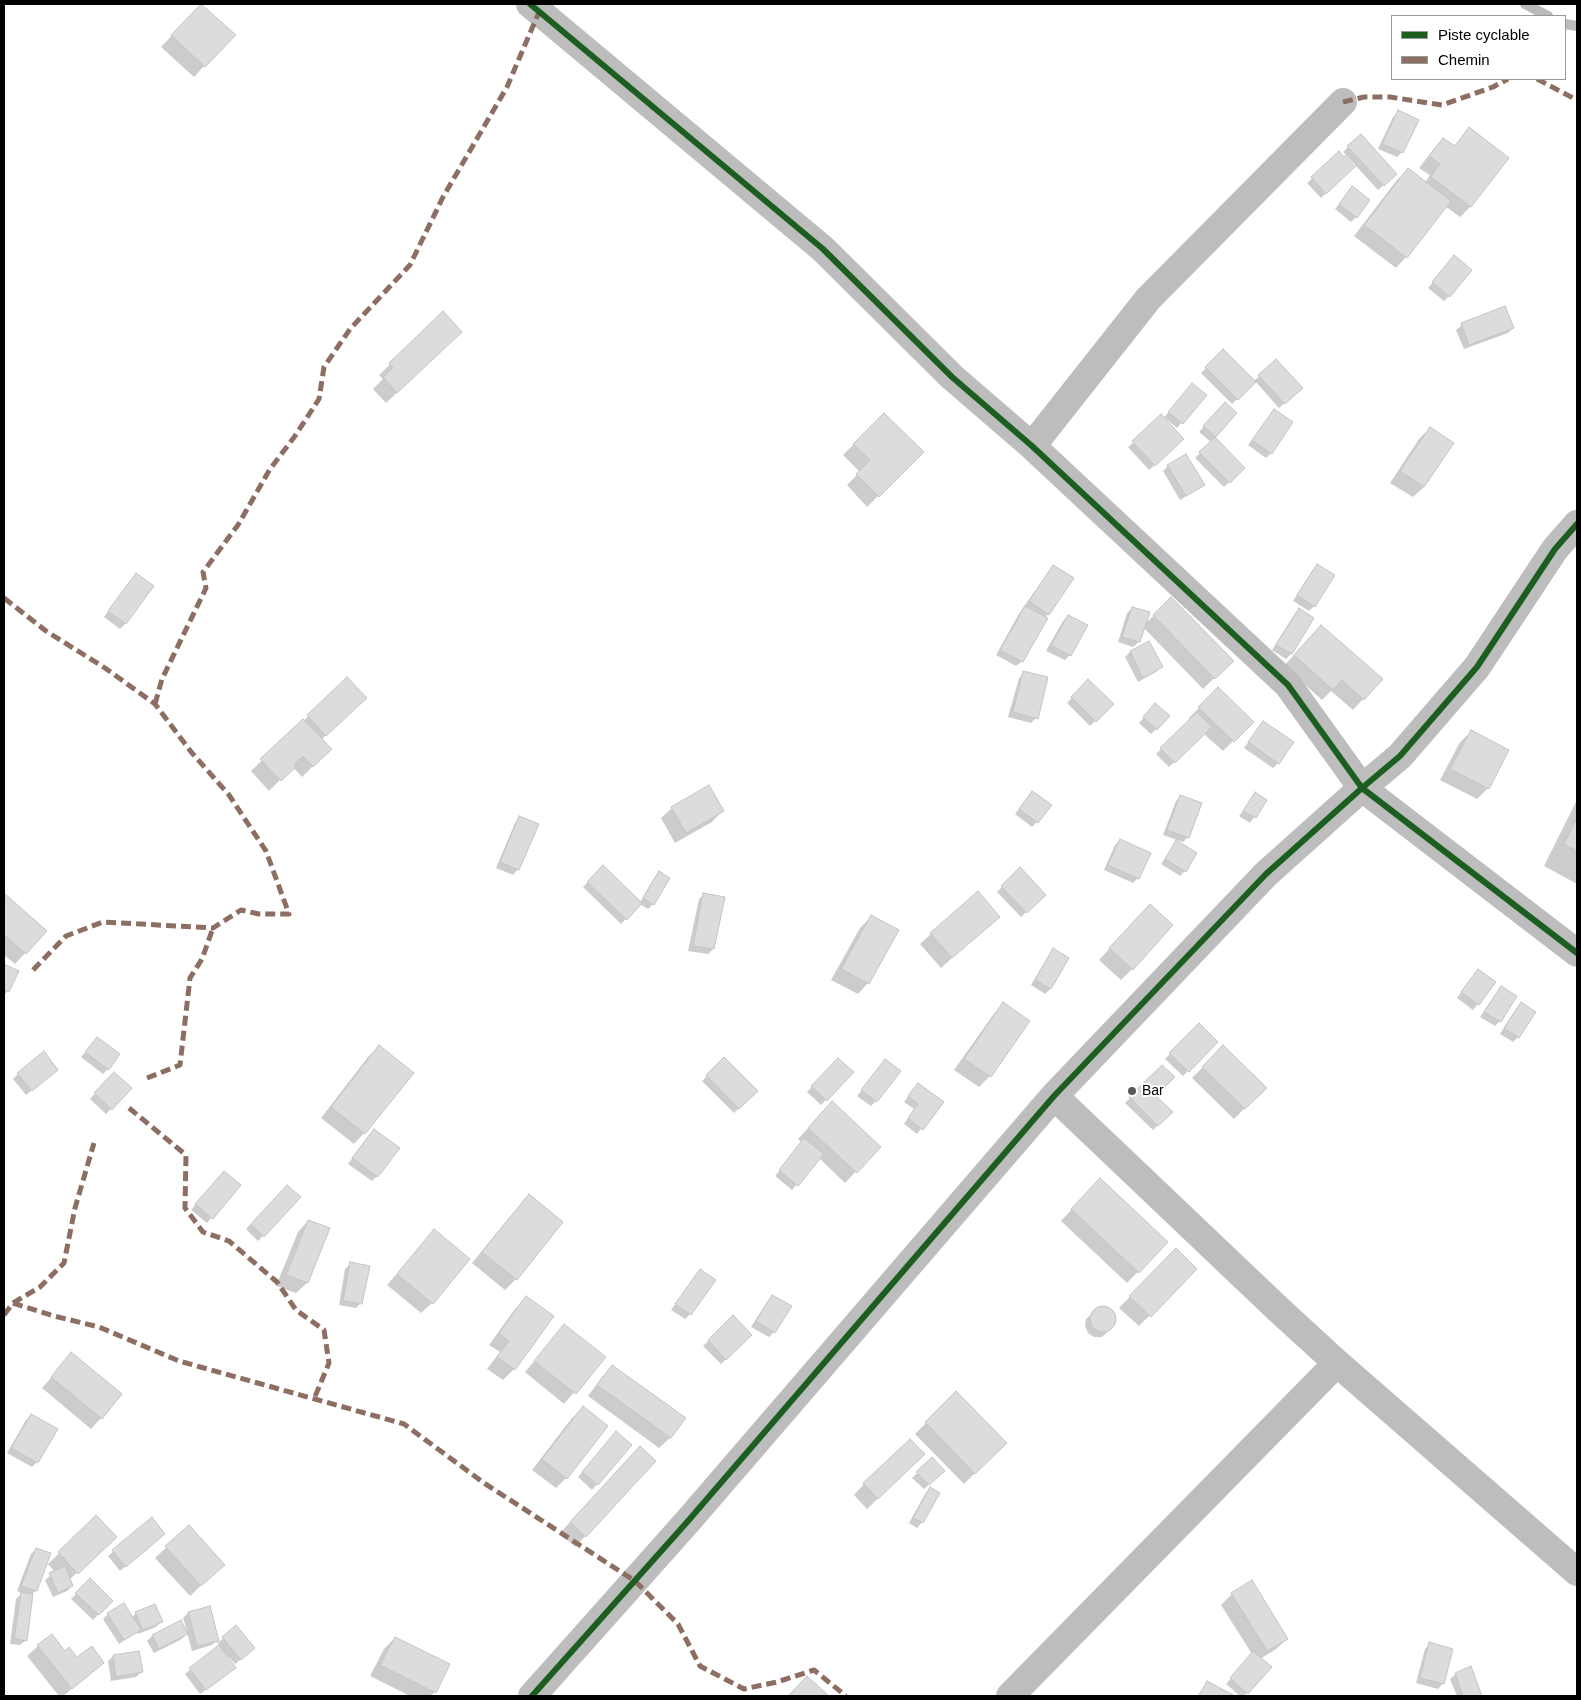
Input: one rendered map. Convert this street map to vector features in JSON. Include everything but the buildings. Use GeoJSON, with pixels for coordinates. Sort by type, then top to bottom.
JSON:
{"type":"FeatureCollection","features":[{"type":"Feature","properties":{"kind":"street"},"geometry":{"type":"LineString","coordinates":[[530,4],[823,249],[952,377],[1032,446],[1288,685],[1362,788],[1577,953]]}},
{"type":"Feature","properties":{"kind":"street"},"geometry":{"type":"LineString","coordinates":[[1032,446],[1148,299],[1342,102]]}},
{"type":"Feature","properties":{"kind":"street"},"geometry":{"type":"LineString","coordinates":[[532,1696],[688,1521],[1054,1096],[1266,874],[1400,756],[1477,667],[1555,549],[1577,524]]}},
{"type":"Feature","properties":{"kind":"street"},"geometry":{"type":"LineString","coordinates":[[1054,1096],[1337,1363],[1577,1572]]}},
{"type":"Feature","properties":{"kind":"street"},"geometry":{"type":"LineString","coordinates":[[1010,1696],[1337,1363]]}},
{"type":"Feature","properties":{"kind":"waterway"},"geometry":{"type":"LineString","coordinates":[[1525,4],[1546,15]]}},
{"type":"Feature","properties":{"kind":"waterway"},"geometry":{"type":"LineString","coordinates":[[1566,24],[1577,26]]}},
{"type":"Feature","properties":{"kind":"marked path"},"geometry":{"type":"LineString","coordinates":[[155,704],[162,679],[206,588],[203,572],[238,525],[270,469],[295,436],[319,399],[324,367],[350,329],[410,265],[443,197],[507,87],[539,12]]}},
{"type":"Feature","properties":{"kind":"marked path"},"geometry":{"type":"LineString","coordinates":[[1343,102],[1364,97],[1390,97],[1442,105],[1493,87],[1506,80]]}},
{"type":"Feature","properties":{"kind":"marked path"},"geometry":{"type":"LineString","coordinates":[[1539,80],[1577,100]]}},
{"type":"Feature","properties":{"kind":"marked path"},"geometry":{"type":"LineString","coordinates":[[4,598],[46,631],[105,668],[155,704],[192,753],[229,795],[266,851],[289,914],[259,914],[241,910],[213,928],[103,922],[66,936],[33,970]]}},
{"type":"Feature","properties":{"kind":"marked path"},"geometry":{"type":"LineString","coordinates":[[147,1078],[180,1065],[190,978],[202,959],[213,928]]}},
{"type":"Feature","properties":{"kind":"marked path"},"geometry":{"type":"LineString","coordinates":[[129,1108],[186,1155],[185,1208],[203,1232],[229,1241],[277,1282],[296,1310],[324,1330],[329,1363],[314,1399]]}},
{"type":"Feature","properties":{"kind":"marked path"},"geometry":{"type":"LineString","coordinates":[[4,1315],[13,1303],[40,1287],[64,1263],[75,1208],[94,1143]]}},
{"type":"Feature","properties":{"kind":"marked path"},"geometry":{"type":"LineString","coordinates":[[13,1303],[54,1316],[99,1327],[179,1361],[404,1424],[484,1483],[635,1581],[678,1624],[700,1666],[744,1689],[777,1682],[814,1670],[846,1696]]}},
{"type":"Feature","properties":{"kind":"cycle path"},"geometry":{"type":"LineString","coordinates":[[530,4],[823,249],[952,377],[1032,446],[1288,685],[1362,788],[1400,756],[1477,667],[1555,549],[1577,524]]}},
{"type":"Feature","properties":{"kind":"cycle path"},"geometry":{"type":"LineString","coordinates":[[532,1696],[688,1521],[1054,1096],[1266,874],[1362,788],[1577,953]]}},
{"type":"Feature","properties":{"kind":"place","name":"Bar"},"geometry":{"type":"Point","coordinates":[1132,1091]}}]}
